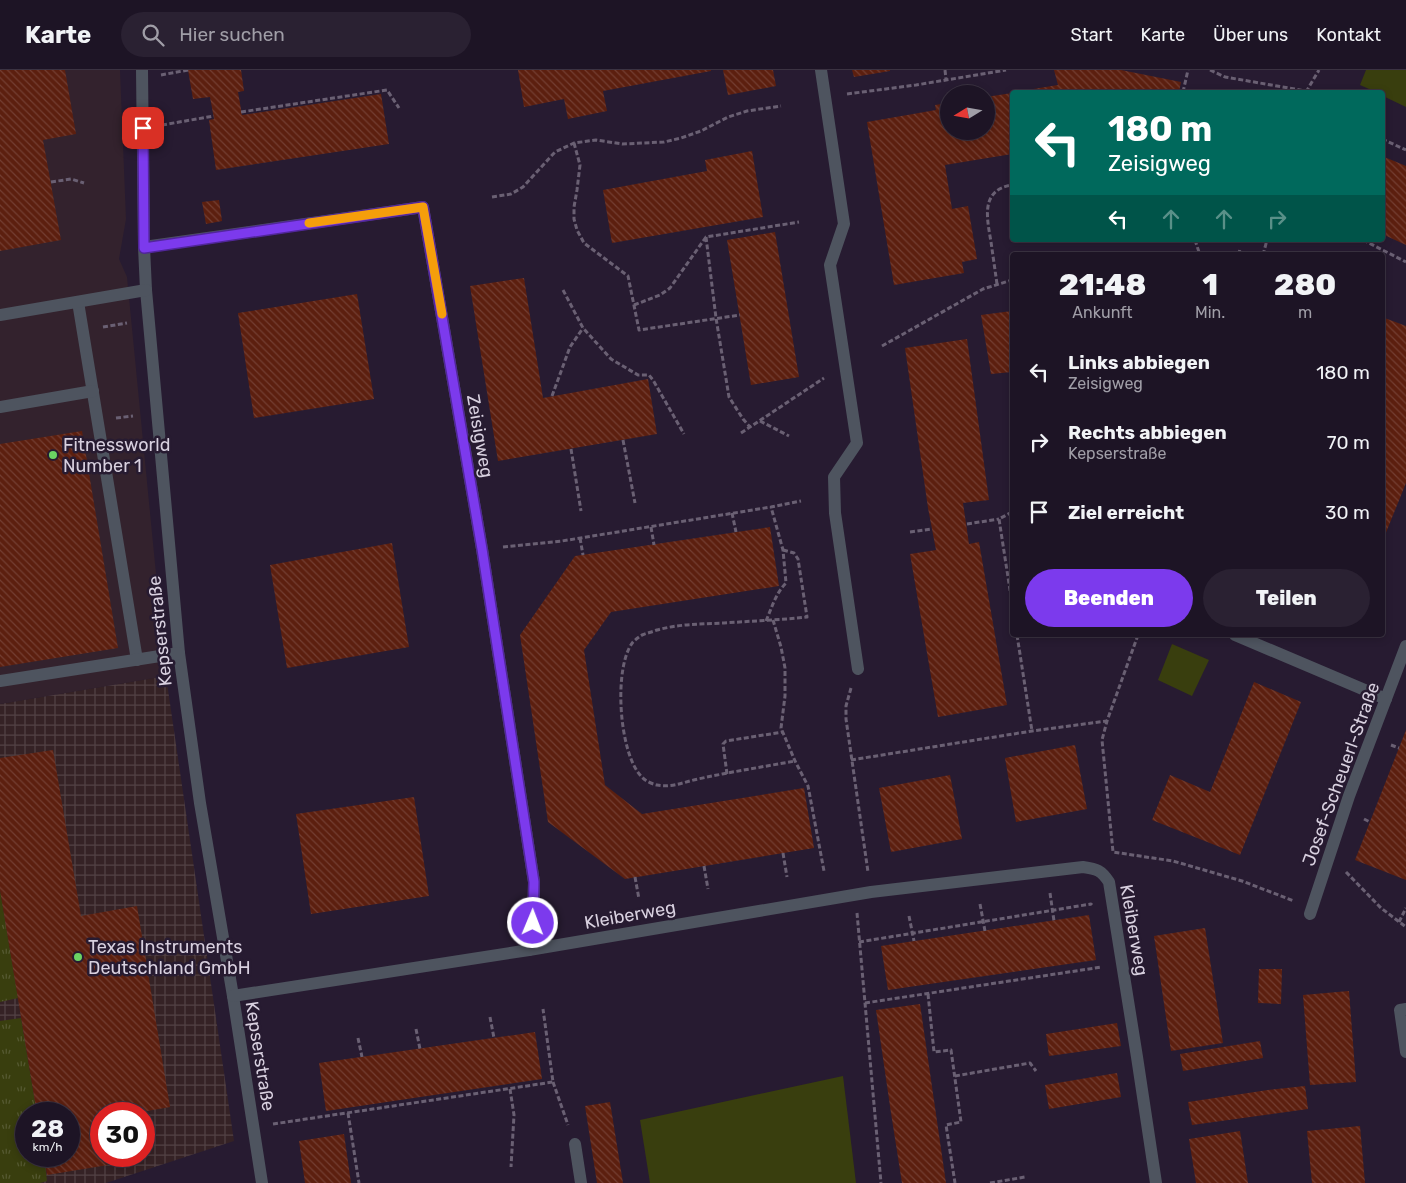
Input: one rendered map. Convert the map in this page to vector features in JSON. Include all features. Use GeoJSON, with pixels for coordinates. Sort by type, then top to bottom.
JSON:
{"type":"FeatureCollection","features":[{"type":"Feature","properties":{"kind":"street","name":"Kepserstraße"},"geometry":{"type":"LineString","coordinates":[[142,70],[146,290],[179,653],[200,803],[262,1183]]}},
{"type":"Feature","properties":{"kind":"street"},"geometry":{"type":"LineString","coordinates":[[821,70],[844,224],[830,265],[857,443],[834,477],[835,513],[858,669]]}},
{"type":"Feature","properties":{"kind":"street","name":"Zeisigweg"},"geometry":{"type":"LineString","coordinates":[[144,248],[423,207],[482,549],[534,882],[533,923],[529,950]]}},
{"type":"Feature","properties":{"kind":"street"},"geometry":{"type":"LineString","coordinates":[[0,315],[146,290]]}},
{"type":"Feature","properties":{"kind":"street"},"geometry":{"type":"LineString","coordinates":[[78,302],[137,660]]}},
{"type":"Feature","properties":{"kind":"street"},"geometry":{"type":"LineString","coordinates":[[0,407],[93,391]]}},
{"type":"Feature","properties":{"kind":"street"},"geometry":{"type":"LineString","coordinates":[[1240,637],[1386,699]]}},
{"type":"Feature","properties":{"kind":"street","name":"Josef-Scheuerl-Straße"},"geometry":{"type":"LineString","coordinates":[[1311,911],[1349,796],[1406,646]]}},
{"type":"Feature","properties":{"kind":"street"},"geometry":{"type":"LineString","coordinates":[[0,681],[179,653]]}},
{"type":"Feature","properties":{"kind":"street","name":"Kleiberweg"},"geometry":{"type":"LineString","coordinates":[[233,996],[529,950],[871,892],[1083,867],[1095,868],[1109,882],[1156,1183]]}},
{"type":"Feature","properties":{"kind":"street"},"geometry":{"type":"LineString","coordinates":[[1406,1009],[1400,1010],[1406,1052]]}},
{"type":"Feature","properties":{"kind":"street"},"geometry":{"type":"LineString","coordinates":[[575,1144],[580,1183]]}},
{"type":"Feature","properties":{"kind":"path"},"geometry":{"type":"LineString","coordinates":[[156,76],[188,70]]}},
{"type":"Feature","properties":{"kind":"path"},"geometry":{"type":"LineString","coordinates":[[945,70],[946,79]]}},
{"type":"Feature","properties":{"kind":"path"},"geometry":{"type":"LineString","coordinates":[[847,94],[1006,70]]}},
{"type":"Feature","properties":{"kind":"path"},"geometry":{"type":"LineString","coordinates":[[1183,90],[1188,70]]}},
{"type":"Feature","properties":{"kind":"path"},"geometry":{"type":"LineString","coordinates":[[1210,70],[1216,71],[1225,77],[1295,90]]}},
{"type":"Feature","properties":{"kind":"path"},"geometry":{"type":"LineString","coordinates":[[1307,90],[1319,70]]}},
{"type":"Feature","properties":{"kind":"path"},"geometry":{"type":"LineString","coordinates":[[241,112],[387,90],[399,108]]}},
{"type":"Feature","properties":{"kind":"path"},"geometry":{"type":"LineString","coordinates":[[492,197],[511,194],[523,187],[556,152],[574,143],[596,140],[622,144],[664,142],[682,138],[728,117],[747,111],[781,106]]}},
{"type":"Feature","properties":{"kind":"path"},"geometry":{"type":"LineString","coordinates":[[156,126],[214,116]]}},
{"type":"Feature","properties":{"kind":"path"},"geometry":{"type":"LineString","coordinates":[[1385,141],[1406,150]]}},
{"type":"Feature","properties":{"kind":"path"},"geometry":{"type":"LineString","coordinates":[[574,143],[580,165],[574,208],[577,230],[584,243],[628,276],[640,330],[740,315]]}},
{"type":"Feature","properties":{"kind":"path"},"geometry":{"type":"LineString","coordinates":[[51,182],[71,179],[84,183]]}},
{"type":"Feature","properties":{"kind":"path"},"geometry":{"type":"LineString","coordinates":[[997,284],[987,217],[988,204],[993,194],[1002,187],[1010,185]]}},
{"type":"Feature","properties":{"kind":"path"},"geometry":{"type":"LineString","coordinates":[[634,305],[660,295],[670,288],[706,237],[799,222]]}},
{"type":"Feature","properties":{"kind":"path"},"geometry":{"type":"LineString","coordinates":[[706,237],[716,318],[729,397],[750,427]]}},
{"type":"Feature","properties":{"kind":"path"},"geometry":{"type":"LineString","coordinates":[[1367,242],[1406,262]]}},
{"type":"Feature","properties":{"kind":"path"},"geometry":{"type":"LineString","coordinates":[[1239,252],[1240,248]]}},
{"type":"Feature","properties":{"kind":"path"},"geometry":{"type":"LineString","coordinates":[[882,346],[983,289],[1010,281]]}},
{"type":"Feature","properties":{"kind":"path"},"geometry":{"type":"LineString","coordinates":[[563,290],[584,328],[611,359],[638,375],[649,376],[653,380],[684,434]]}},
{"type":"Feature","properties":{"kind":"path"},"geometry":{"type":"LineString","coordinates":[[552,396],[570,347],[584,328]]}},
{"type":"Feature","properties":{"kind":"path"},"geometry":{"type":"LineString","coordinates":[[741,433],[824,378]]}},
{"type":"Feature","properties":{"kind":"path"},"geometry":{"type":"LineString","coordinates":[[759,421],[789,436]]}},
{"type":"Feature","properties":{"kind":"path"},"geometry":{"type":"LineString","coordinates":[[623,440],[635,503]]}},
{"type":"Feature","properties":{"kind":"path"},"geometry":{"type":"LineString","coordinates":[[571,449],[581,511]]}},
{"type":"Feature","properties":{"kind":"path"},"geometry":{"type":"LineString","coordinates":[[482,549],[580,538],[801,501]]}},
{"type":"Feature","properties":{"kind":"path"},"geometry":{"type":"LineString","coordinates":[[766,620],[780,588],[786,583],[783,550],[771,507]]}},
{"type":"Feature","properties":{"kind":"path"},"geometry":{"type":"LineString","coordinates":[[967,524],[999,519],[1010,513]]}},
{"type":"Feature","properties":{"kind":"path"},"geometry":{"type":"LineString","coordinates":[[732,514],[736,532]]}},
{"type":"Feature","properties":{"kind":"path"},"geometry":{"type":"LineString","coordinates":[[999,519],[1010,590]]}},
{"type":"Feature","properties":{"kind":"path"},"geometry":{"type":"LineString","coordinates":[[651,526],[654,544]]}},
{"type":"Feature","properties":{"kind":"path"},"geometry":{"type":"LineString","coordinates":[[910,532],[932,529]]}},
{"type":"Feature","properties":{"kind":"path"},"geometry":{"type":"LineString","coordinates":[[580,538],[582,555]]}},
{"type":"Feature","properties":{"kind":"path"},"geometry":{"type":"LineString","coordinates":[[783,550],[794,552],[798,559],[807,617],[688,624],[644,634],[634,641],[628,650],[620,691],[628,748],[641,777],[650,783],[671,786],[696,779],[795,761]]}},
{"type":"Feature","properties":{"kind":"path"},"geometry":{"type":"LineString","coordinates":[[773,620],[785,668],[785,696],[781,728],[808,786],[824,871]]}},
{"type":"Feature","properties":{"kind":"path"},"geometry":{"type":"LineString","coordinates":[[1018,637],[1032,731]]}},
{"type":"Feature","properties":{"kind":"path"},"geometry":{"type":"LineString","coordinates":[[1137,637],[1106,720],[1102,740],[1113,852],[1173,861],[1242,881],[1311,911]]}},
{"type":"Feature","properties":{"kind":"path"},"geometry":{"type":"LineString","coordinates":[[858,669],[849,690],[846,719],[871,892]]}},
{"type":"Feature","properties":{"kind":"path"},"geometry":{"type":"LineString","coordinates":[[851,760],[1106,720]]}},
{"type":"Feature","properties":{"kind":"path"},"geometry":{"type":"LineString","coordinates":[[727,774],[723,744],[726,741],[783,732]]}},
{"type":"Feature","properties":{"kind":"path"},"geometry":{"type":"LineString","coordinates":[[1391,745],[1399,748]]}},
{"type":"Feature","properties":{"kind":"path"},"geometry":{"type":"LineString","coordinates":[[1364,819],[1370,822]]}},
{"type":"Feature","properties":{"kind":"path"},"geometry":{"type":"LineString","coordinates":[[783,853],[787,877]]}},
{"type":"Feature","properties":{"kind":"path"},"geometry":{"type":"LineString","coordinates":[[1329,856],[1381,908],[1406,927]]}},
{"type":"Feature","properties":{"kind":"path"},"geometry":{"type":"LineString","coordinates":[[704,866],[708,889]]}},
{"type":"Feature","properties":{"kind":"path"},"geometry":{"type":"LineString","coordinates":[[635,877],[639,899]]}},
{"type":"Feature","properties":{"kind":"path"},"geometry":{"type":"LineString","coordinates":[[1050,893],[1054,921]]}},
{"type":"Feature","properties":{"kind":"path"},"geometry":{"type":"LineString","coordinates":[[855,895],[882,1183]]}},
{"type":"Feature","properties":{"kind":"path"},"geometry":{"type":"LineString","coordinates":[[980,904],[985,931]]}},
{"type":"Feature","properties":{"kind":"path"},"geometry":{"type":"LineString","coordinates":[[860,942],[1091,904]]}},
{"type":"Feature","properties":{"kind":"path"},"geometry":{"type":"LineString","coordinates":[[1399,922],[1406,908]]}},
{"type":"Feature","properties":{"kind":"path"},"geometry":{"type":"LineString","coordinates":[[910,916],[914,941]]}},
{"type":"Feature","properties":{"kind":"path"},"geometry":{"type":"LineString","coordinates":[[865,1004],[1122,965]]}},
{"type":"Feature","properties":{"kind":"path"},"geometry":{"type":"LineString","coordinates":[[928,994],[934,1052],[951,1050],[955,1076],[961,1122],[946,1125],[955,1183]]}},
{"type":"Feature","properties":{"kind":"path"},"geometry":{"type":"LineString","coordinates":[[543,1009],[553,1082],[575,1144]]}},
{"type":"Feature","properties":{"kind":"path"},"geometry":{"type":"LineString","coordinates":[[490,1017],[494,1038]]}},
{"type":"Feature","properties":{"kind":"path"},"geometry":{"type":"LineString","coordinates":[[416,1029],[420,1049]]}},
{"type":"Feature","properties":{"kind":"path"},"geometry":{"type":"LineString","coordinates":[[358,1038],[362,1057]]}},
{"type":"Feature","properties":{"kind":"path"},"geometry":{"type":"LineString","coordinates":[[955,1076],[1030,1063],[1036,1071]]}},
{"type":"Feature","properties":{"kind":"path"},"geometry":{"type":"LineString","coordinates":[[270,1124],[553,1082]]}},
{"type":"Feature","properties":{"kind":"path"},"geometry":{"type":"LineString","coordinates":[[510,1089],[514,1115],[511,1167]]}},
{"type":"Feature","properties":{"kind":"path"},"geometry":{"type":"LineString","coordinates":[[348,1113],[359,1183]]}},
{"type":"Feature","properties":{"kind":"path"},"geometry":{"type":"LineString","coordinates":[[990,1183],[1025,1177]]}},
{"type":"Feature","properties":{"kind":"shaded area"},"geometry":{"type":"Polygon","coordinates":[[[0,70],[120,70],[126,219],[119,259],[127,277],[166,676],[0,704],[0,70]]]}},
{"type":"Feature","properties":{"kind":"shaded area"},"geometry":{"type":"Polygon","coordinates":[[[166,676],[234,1141],[155,1167],[155,1102],[90,1102],[90,1167],[155,1167],[106,1183],[0,1183],[0,704],[166,676]]]}},
{"type":"Feature","properties":{"kind":"green space"},"geometry":{"type":"Polygon","coordinates":[[[1366,70],[1406,70],[1406,107],[1385,97],[1385,90],[1371,90],[1360,85],[1366,70]]]}},
{"type":"Feature","properties":{"kind":"green space"},"geometry":{"type":"Polygon","coordinates":[[[1172,644],[1209,660],[1192,696],[1158,680],[1172,644]]]}},
{"type":"Feature","properties":{"kind":"green space"},"geometry":{"type":"Polygon","coordinates":[[[0,890],[18,998],[0,1002],[0,890]]]}},
{"type":"Feature","properties":{"kind":"green space"},"geometry":{"type":"Polygon","coordinates":[[[21,1018],[35,1102],[15,1102],[15,1167],[45,1167],[47,1181],[40,1183],[0,1183],[0,1021],[21,1018]]]}},
{"type":"Feature","properties":{"kind":"green space"},"geometry":{"type":"Polygon","coordinates":[[[843,1076],[856,1183],[650,1183],[640,1120],[843,1076]]]}},
{"type":"Feature","properties":{"kind":"building"},"geometry":{"type":"Polygon","coordinates":[[[0,70],[65,70],[76,134],[43,140],[61,240],[0,251],[0,70]]]}},
{"type":"Feature","properties":{"kind":"building"},"geometry":{"type":"Polygon","coordinates":[[[188,70],[241,70],[244,91],[238,92],[242,115],[381,94],[389,144],[216,170],[209,120],[214,119],[210,97],[193,99],[188,70]]]}},
{"type":"Feature","properties":{"kind":"building"},"geometry":{"type":"Polygon","coordinates":[[[518,70],[711,71],[603,91],[607,111],[568,119],[564,99],[524,107],[518,70]]]}},
{"type":"Feature","properties":{"kind":"building"},"geometry":{"type":"Polygon","coordinates":[[[723,70],[773,70],[776,86],[728,95],[723,70]]]}},
{"type":"Feature","properties":{"kind":"building"},"geometry":{"type":"Polygon","coordinates":[[[852,70],[890,70],[890,71],[854,77],[852,70]]]}},
{"type":"Feature","properties":{"kind":"building"},"geometry":{"type":"Polygon","coordinates":[[[1054,70],[1121,70],[1181,82],[1179,90],[1027,90],[1058,85],[1054,70]]]}},
{"type":"Feature","properties":{"kind":"building"},"geometry":{"type":"Polygon","coordinates":[[[1010,93],[1010,154],[945,165],[952,209],[968,206],[977,259],[962,262],[964,273],[894,285],[867,122],[936,110],[935,105],[940,104],[940,140],[995,140],[995,96],[1010,93]]]}},
{"type":"Feature","properties":{"kind":"building"},"geometry":{"type":"Polygon","coordinates":[[[752,151],[763,217],[612,243],[603,190],[707,171],[705,160],[752,151]]]}},
{"type":"Feature","properties":{"kind":"building"},"geometry":{"type":"Polygon","coordinates":[[[1385,157],[1406,166],[1406,245],[1385,235],[1385,157]]]}},
{"type":"Feature","properties":{"kind":"building"},"geometry":{"type":"Polygon","coordinates":[[[219,200],[222,221],[206,224],[202,202],[219,200]]]}},
{"type":"Feature","properties":{"kind":"building"},"geometry":{"type":"Polygon","coordinates":[[[775,232],[799,377],[751,385],[727,240],[775,232]]]}},
{"type":"Feature","properties":{"kind":"building"},"geometry":{"type":"Polygon","coordinates":[[[524,278],[543,398],[648,379],[657,434],[498,461],[470,286],[524,278]]]}},
{"type":"Feature","properties":{"kind":"building"},"geometry":{"type":"Polygon","coordinates":[[[357,294],[374,399],[254,418],[238,313],[357,294]]]}},
{"type":"Feature","properties":{"kind":"building"},"geometry":{"type":"Polygon","coordinates":[[[1010,311],[1010,372],[991,374],[981,315],[1010,311]]]}},
{"type":"Feature","properties":{"kind":"building"},"geometry":{"type":"Polygon","coordinates":[[[1385,318],[1406,326],[1406,483],[1385,535],[1385,318]]]}},
{"type":"Feature","properties":{"kind":"building"},"geometry":{"type":"Polygon","coordinates":[[[967,339],[989,500],[963,503],[969,544],[979,542],[1007,705],[938,717],[910,554],[936,550],[928,508],[905,348],[967,339]]]}},
{"type":"Feature","properties":{"kind":"building"},"geometry":{"type":"Polygon","coordinates":[[[82,431],[118,648],[0,667],[0,444],[82,431]]]}},
{"type":"Feature","properties":{"kind":"building"},"geometry":{"type":"Polygon","coordinates":[[[770,527],[779,586],[611,612],[584,650],[605,785],[642,814],[804,788],[814,848],[625,879],[548,822],[520,635],[575,556],[770,527]]]}},
{"type":"Feature","properties":{"kind":"building"},"geometry":{"type":"Polygon","coordinates":[[[392,543],[409,647],[287,668],[270,565],[392,543]]]}},
{"type":"Feature","properties":{"kind":"building"},"geometry":{"type":"Polygon","coordinates":[[[1254,682],[1301,702],[1240,855],[1152,820],[1170,775],[1210,792],[1254,682]]]}},
{"type":"Feature","properties":{"kind":"building"},"geometry":{"type":"Polygon","coordinates":[[[1406,730],[1406,880],[1355,860],[1406,730]]]}},
{"type":"Feature","properties":{"kind":"building"},"geometry":{"type":"Polygon","coordinates":[[[1075,745],[1087,809],[1016,822],[1005,758],[1075,745]]]}},
{"type":"Feature","properties":{"kind":"building","name":"Texas Instruments Deutschland GmbH"},"geometry":{"type":"Polygon","coordinates":[[[53,750],[81,916],[137,906],[170,1107],[155,1110],[155,1102],[90,1102],[90,1167],[96,1167],[47,1175],[46,1167],[80,1167],[80,1102],[35,1102],[0,890],[0,758],[53,750]]]}},
{"type":"Feature","properties":{"kind":"building"},"geometry":{"type":"Polygon","coordinates":[[[950,775],[962,839],[891,852],[879,788],[950,775]]]}},
{"type":"Feature","properties":{"kind":"building"},"geometry":{"type":"Polygon","coordinates":[[[414,797],[429,896],[311,914],[296,814],[414,797]]]}},
{"type":"Feature","properties":{"kind":"building"},"geometry":{"type":"Polygon","coordinates":[[[1089,915],[1096,960],[888,990],[881,946],[1089,915]]]}},
{"type":"Feature","properties":{"kind":"building"},"geometry":{"type":"Polygon","coordinates":[[[1205,928],[1223,1043],[1171,1051],[1154,936],[1205,928]]]}},
{"type":"Feature","properties":{"kind":"building"},"geometry":{"type":"Polygon","coordinates":[[[1259,969],[1282,969],[1281,1004],[1258,1003],[1259,969]]]}},
{"type":"Feature","properties":{"kind":"building"},"geometry":{"type":"Polygon","coordinates":[[[1349,991],[1356,1082],[1310,1085],[1303,995],[1349,991]]]}},
{"type":"Feature","properties":{"kind":"building"},"geometry":{"type":"Polygon","coordinates":[[[920,1004],[946,1183],[902,1183],[876,1010],[920,1004]]]}},
{"type":"Feature","properties":{"kind":"building"},"geometry":{"type":"Polygon","coordinates":[[[1117,1023],[1121,1046],[1049,1056],[1046,1034],[1117,1023]]]}},
{"type":"Feature","properties":{"kind":"building"},"geometry":{"type":"Polygon","coordinates":[[[535,1032],[542,1079],[326,1111],[319,1063],[535,1032]]]}},
{"type":"Feature","properties":{"kind":"building"},"geometry":{"type":"Polygon","coordinates":[[[1260,1041],[1263,1058],[1183,1071],[1180,1054],[1260,1041]]]}},
{"type":"Feature","properties":{"kind":"building"},"geometry":{"type":"Polygon","coordinates":[[[1117,1073],[1121,1097],[1049,1109],[1045,1085],[1117,1073]]]}},
{"type":"Feature","properties":{"kind":"building"},"geometry":{"type":"Polygon","coordinates":[[[1305,1086],[1308,1109],[1192,1125],[1188,1102],[1305,1086]]]}},
{"type":"Feature","properties":{"kind":"building"},"geometry":{"type":"Polygon","coordinates":[[[610,1102],[623,1183],[597,1183],[585,1106],[610,1102]]]}},
{"type":"Feature","properties":{"kind":"building"},"geometry":{"type":"Polygon","coordinates":[[[1360,1126],[1365,1183],[1312,1183],[1307,1131],[1360,1126]]]}},
{"type":"Feature","properties":{"kind":"building"},"geometry":{"type":"Polygon","coordinates":[[[1240,1131],[1248,1183],[1196,1183],[1189,1139],[1240,1131]]]}},
{"type":"Feature","properties":{"kind":"building"},"geometry":{"type":"Polygon","coordinates":[[[344,1134],[351,1183],[305,1183],[299,1141],[344,1134]]]}},
{"type":"Feature","properties":{"kind":"slow traffic"},"geometry":{"type":"LineString","coordinates":[[309,223],[423,207],[442,314]]}},
{"type":"Feature","properties":{"kind":"place","name":"Fitnessworld Number 1"},"geometry":{"type":"Point","coordinates":[53,455]}},
{"type":"Feature","properties":{"kind":"place","name":"Texas Instruments Deutschland GmbH"},"geometry":{"type":"Point","coordinates":[78,957]}},
{"type":"Feature","properties":{"kind":"route"},"geometry":{"type":"LineString","coordinates":[[143,128],[144,248],[423,207],[482,549],[534,882],[533,923]]}}]}
